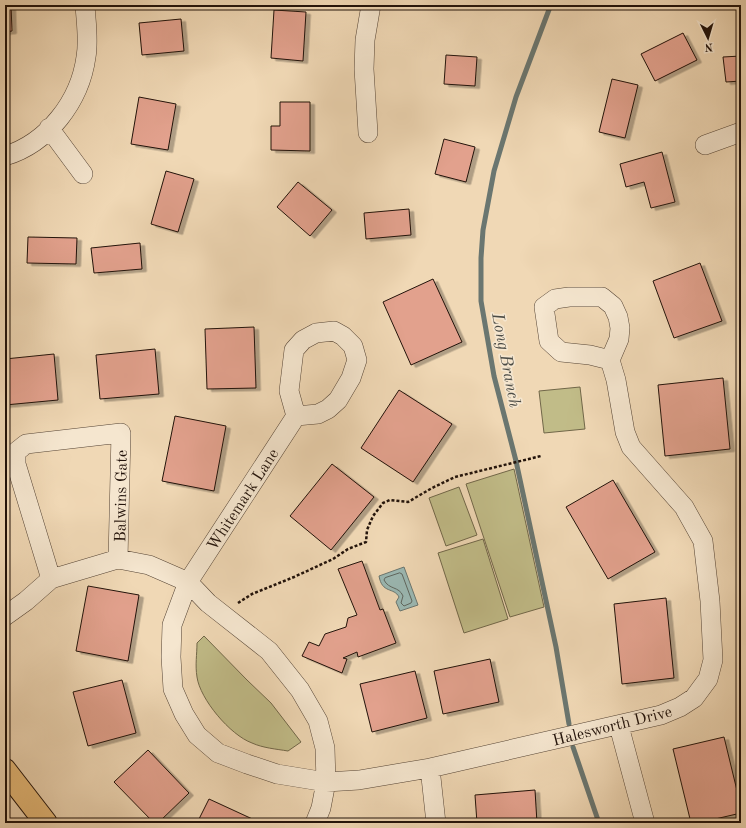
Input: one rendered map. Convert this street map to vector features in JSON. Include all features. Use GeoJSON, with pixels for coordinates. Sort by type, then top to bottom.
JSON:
{"type":"FeatureCollection","features":[{"type":"Feature","properties":{"kind":"main road"},"geometry":{"type":"LineString","coordinates":[[5,770],[46,823]]}},
{"type":"Feature","properties":{"kind":"street"},"geometry":{"type":"LineString","coordinates":[[5,156],[22,150],[35,142],[61,115],[72,99],[82,76],[86,57],[87,37],[85,5]]}},
{"type":"Feature","properties":{"kind":"street"},"geometry":{"type":"LineString","coordinates":[[368,133],[364,69],[365,40],[371,5]]}},
{"type":"Feature","properties":{"kind":"street"},"geometry":{"type":"LineString","coordinates":[[49,128],[83,174]]}},
{"type":"Feature","properties":{"kind":"street"},"geometry":{"type":"LineString","coordinates":[[705,144],[741,132]]}},
{"type":"Feature","properties":{"kind":"street"},"geometry":{"type":"LineString","coordinates":[[334,331],[343,336],[353,346],[357,360],[351,378],[338,400],[328,409],[318,414],[296,416],[289,391],[294,350],[303,340],[316,333],[334,331]]}},
{"type":"Feature","properties":{"kind":"street","name":"Halesworth Drive"},"geometry":{"type":"LineString","coordinates":[[326,782],[359,780],[430,768],[619,726],[661,715],[680,708],[694,698],[708,679],[713,660],[710,601],[703,541],[684,507],[631,447],[625,432],[616,380],[610,360]]}},
{"type":"Feature","properties":{"kind":"street","name":"Whitemark Lane"},"geometry":{"type":"LineString","coordinates":[[296,416],[188,582],[172,625],[171,657],[173,689],[184,714],[197,735],[218,753],[277,774],[326,782]]}},
{"type":"Feature","properties":{"kind":"street","name":"Balwins Gate"},"geometry":{"type":"LineString","coordinates":[[51,579],[16,464],[16,452],[26,444],[121,433],[118,559]]}},
{"type":"Feature","properties":{"kind":"street"},"geometry":{"type":"LineString","coordinates":[[5,616],[26,602],[51,579],[118,559],[149,565],[188,582],[208,603],[269,651],[300,690],[318,721],[325,748],[326,782],[321,808],[315,823]]}},
{"type":"Feature","properties":{"kind":"street"},"geometry":{"type":"LineString","coordinates":[[619,726],[645,823]]}},
{"type":"Feature","properties":{"kind":"street"},"geometry":{"type":"LineString","coordinates":[[430,768],[436,823]]}},
{"type":"Feature","properties":{"kind":"path"},"geometry":{"type":"LineString","coordinates":[[224,616],[242,600],[252,594],[294,578],[333,559],[348,549],[366,542],[373,516],[383,502],[390,500],[408,502],[455,477],[541,456]]}},
{"type":"Feature","properties":{"kind":"shaded area"},"geometry":{"type":"Polygon","coordinates":[[[580,387],[585,429],[544,433],[539,391],[580,387]]]}},
{"type":"Feature","properties":{"kind":"shaded area"},"geometry":{"type":"Polygon","coordinates":[[[514,469],[544,607],[510,617],[466,484],[514,469]]]}},
{"type":"Feature","properties":{"kind":"shaded area"},"geometry":{"type":"Polygon","coordinates":[[[459,487],[477,535],[446,546],[429,498],[459,487]]]}},
{"type":"Feature","properties":{"kind":"shaded area"},"geometry":{"type":"Polygon","coordinates":[[[483,539],[508,619],[464,633],[438,553],[483,539]]]}},
{"type":"Feature","properties":{"kind":"shaded area"},"geometry":{"type":"Polygon","coordinates":[[[204,636],[271,703],[301,742],[288,751],[256,745],[243,739],[217,715],[199,686],[197,677],[197,643],[204,636]]]}},
{"type":"Feature","properties":{"kind":"water"},"geometry":{"type":"Polygon","coordinates":[[[404,567],[418,605],[400,611],[396,602],[399,597],[394,592],[385,588],[379,576],[404,567]]]}},
{"type":"Feature","properties":{"kind":"building"},"geometry":{"type":"Polygon","coordinates":[[[5,5],[11,5],[12,31],[5,32],[5,5]]]}},
{"type":"Feature","properties":{"kind":"building"},"geometry":{"type":"Polygon","coordinates":[[[274,10],[306,12],[303,61],[271,58],[274,10]]]}},
{"type":"Feature","properties":{"kind":"building"},"geometry":{"type":"Polygon","coordinates":[[[181,19],[184,51],[142,55],[139,23],[181,19]]]}},
{"type":"Feature","properties":{"kind":"building"},"geometry":{"type":"Polygon","coordinates":[[[683,33],[697,60],[655,81],[641,54],[683,33]]]}},
{"type":"Feature","properties":{"kind":"building"},"geometry":{"type":"Polygon","coordinates":[[[446,55],[477,57],[475,86],[444,84],[446,55]]]}},
{"type":"Feature","properties":{"kind":"building"},"geometry":{"type":"Polygon","coordinates":[[[741,56],[741,81],[726,82],[723,57],[741,56]]]}},
{"type":"Feature","properties":{"kind":"building"},"geometry":{"type":"Polygon","coordinates":[[[612,79],[638,85],[625,138],[599,132],[612,79]]]}},
{"type":"Feature","properties":{"kind":"building"},"geometry":{"type":"Polygon","coordinates":[[[139,97],[176,104],[168,150],[131,144],[139,97]]]}},
{"type":"Feature","properties":{"kind":"building"},"geometry":{"type":"Polygon","coordinates":[[[280,102],[310,102],[310,151],[271,150],[271,126],[280,126],[280,102]]]}},
{"type":"Feature","properties":{"kind":"building"},"geometry":{"type":"Polygon","coordinates":[[[444,139],[475,147],[466,182],[435,174],[444,139]]]}},
{"type":"Feature","properties":{"kind":"building"},"geometry":{"type":"Polygon","coordinates":[[[662,152],[675,202],[651,208],[644,182],[626,187],[620,164],[662,152]]]}},
{"type":"Feature","properties":{"kind":"building"},"geometry":{"type":"Polygon","coordinates":[[[166,171],[194,179],[178,232],[151,224],[166,171]]]}},
{"type":"Feature","properties":{"kind":"building"},"geometry":{"type":"Polygon","coordinates":[[[298,182],[332,210],[310,236],[277,207],[298,182]]]}},
{"type":"Feature","properties":{"kind":"building"},"geometry":{"type":"Polygon","coordinates":[[[409,209],[411,235],[366,239],[364,213],[409,209]]]}},
{"type":"Feature","properties":{"kind":"building"},"geometry":{"type":"Polygon","coordinates":[[[28,237],[77,238],[76,264],[27,263],[28,237]]]}},
{"type":"Feature","properties":{"kind":"building"},"geometry":{"type":"Polygon","coordinates":[[[140,243],[142,269],[94,273],[91,248],[140,243]]]}},
{"type":"Feature","properties":{"kind":"building"},"geometry":{"type":"Polygon","coordinates":[[[700,263],[722,321],[674,338],[653,281],[700,263]]]}},
{"type":"Feature","properties":{"kind":"building"},"geometry":{"type":"Polygon","coordinates":[[[433,279],[462,342],[411,365],[383,302],[433,279]]]}},
{"type":"Feature","properties":{"kind":"building"},"geometry":{"type":"Polygon","coordinates":[[[254,327],[256,388],[207,389],[205,329],[254,327]]]}},
{"type":"Feature","properties":{"kind":"building"},"geometry":{"type":"Polygon","coordinates":[[[155,349],[159,394],[100,399],[96,355],[155,349]]]}},
{"type":"Feature","properties":{"kind":"building"},"geometry":{"type":"Polygon","coordinates":[[[54,354],[58,400],[5,405],[5,359],[54,354]]]}},
{"type":"Feature","properties":{"kind":"building"},"geometry":{"type":"Polygon","coordinates":[[[723,378],[730,449],[665,456],[658,385],[723,378]]]}},
{"type":"Feature","properties":{"kind":"building"},"geometry":{"type":"Polygon","coordinates":[[[399,390],[452,424],[413,482],[361,448],[399,390]]]}},
{"type":"Feature","properties":{"kind":"building"},"geometry":{"type":"Polygon","coordinates":[[[175,416],[226,426],[214,491],[162,481],[175,416]]]}},
{"type":"Feature","properties":{"kind":"building"},"geometry":{"type":"Polygon","coordinates":[[[332,464],[374,497],[331,550],[290,516],[332,464]]]}},
{"type":"Feature","properties":{"kind":"building"},"geometry":{"type":"Polygon","coordinates":[[[613,480],[655,552],[608,579],[566,507],[613,480]]]}},
{"type":"Feature","properties":{"kind":"building"},"geometry":{"type":"Polygon","coordinates":[[[362,561],[380,610],[383,609],[396,643],[358,657],[357,652],[343,658],[347,659],[342,673],[302,656],[309,642],[319,646],[325,634],[346,627],[348,618],[357,615],[338,569],[362,561]]]}},
{"type":"Feature","properties":{"kind":"building"},"geometry":{"type":"Polygon","coordinates":[[[88,586],[139,595],[128,661],[76,651],[88,586]]]}},
{"type":"Feature","properties":{"kind":"building"},"geometry":{"type":"Polygon","coordinates":[[[666,598],[674,678],[622,684],[614,604],[666,598]]]}},
{"type":"Feature","properties":{"kind":"building"},"geometry":{"type":"Polygon","coordinates":[[[490,659],[499,702],[443,714],[434,671],[490,659]]]}},
{"type":"Feature","properties":{"kind":"building"},"geometry":{"type":"Polygon","coordinates":[[[415,671],[427,718],[372,732],[360,684],[415,671]]]}},
{"type":"Feature","properties":{"kind":"building"},"geometry":{"type":"Polygon","coordinates":[[[122,680],[136,733],[88,746],[73,692],[122,680]]]}},
{"type":"Feature","properties":{"kind":"building"},"geometry":{"type":"Polygon","coordinates":[[[724,737],[741,807],[741,813],[698,823],[691,823],[673,749],[724,737]]]}},
{"type":"Feature","properties":{"kind":"building"},"geometry":{"type":"Polygon","coordinates":[[[148,750],[189,793],[158,823],[154,823],[114,782],[148,750]]]}},
{"type":"Feature","properties":{"kind":"building"},"geometry":{"type":"Polygon","coordinates":[[[535,790],[537,823],[477,823],[475,795],[535,790]]]}},
{"type":"Feature","properties":{"kind":"building"},"geometry":{"type":"Polygon","coordinates":[[[209,799],[261,823],[197,823],[209,799]]]}},
{"type":"Feature","properties":{"kind":"waterway","name":"Long Branch"},"geometry":{"type":"LineString","coordinates":[[550,5],[516,97],[494,171],[483,230],[481,258],[481,301],[494,376],[516,461],[556,647],[569,724]]}},
{"type":"Feature","properties":{"kind":"waterway","name":"Long Branch"},"geometry":{"type":"LineString","coordinates":[[573,747],[599,823]]}}]}
